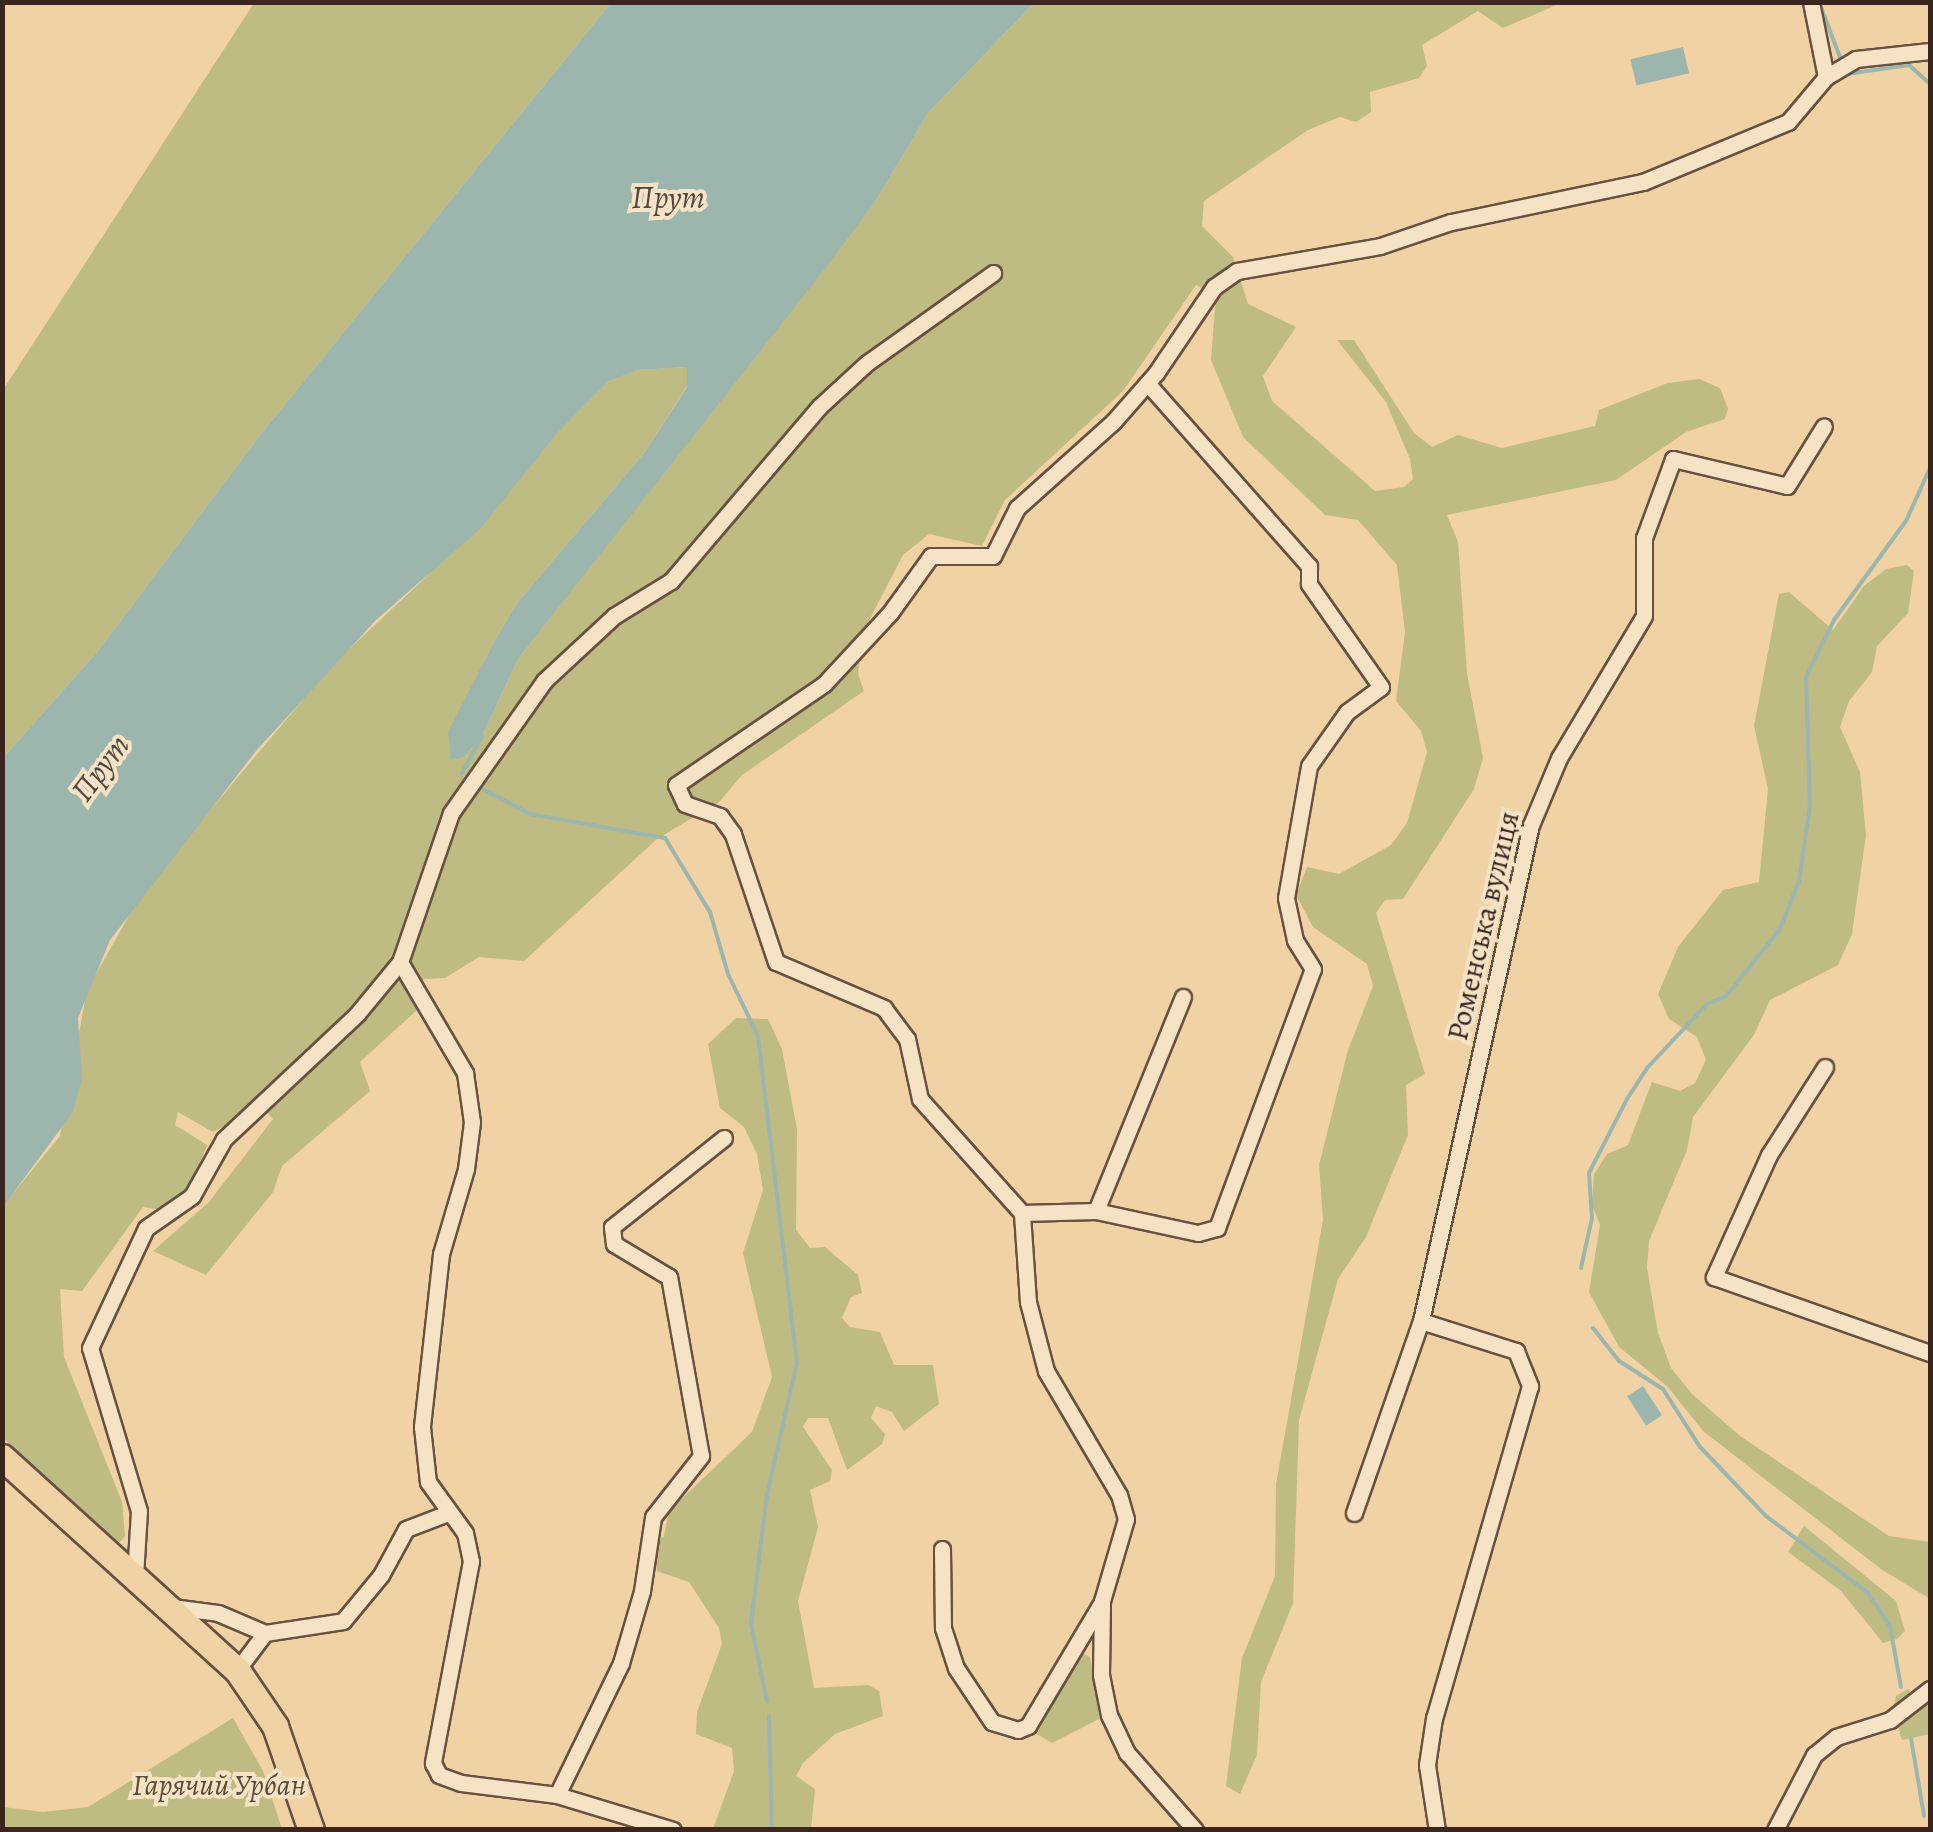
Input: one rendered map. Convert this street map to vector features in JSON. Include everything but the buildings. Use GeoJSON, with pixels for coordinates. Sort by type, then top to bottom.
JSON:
{"type":"FeatureCollection","features":[{"type":"Feature","properties":{"kind":"main road"},"geometry":{"type":"LineString","coordinates":[[12,1466],[238,1670],[275,1726],[310,1830]]}},
{"type":"Feature","properties":{"kind":"street"},"geometry":{"type":"LineString","coordinates":[[1811,2],[1829,75]]}},
{"type":"Feature","properties":{"kind":"street"},"geometry":{"type":"LineString","coordinates":[[942,1549],[943,1628],[956,1668],[992,1722],[1018,1730],[1028,1726],[1102,1601],[1126,1519],[1119,1495],[1046,1371],[1028,1302],[1022,1213],[920,1099],[907,1040],[884,1008],[776,962],[733,834],[720,816],[678,796],[676,785],[684,774],[824,684],[890,613],[931,556],[993,556],[1017,508],[1148,384],[1214,287],[1237,271],[1380,246],[1451,222],[1643,182],[1788,122],[1829,75],[1856,58],[1930,51]]}},
{"type":"Feature","properties":{"kind":"street"},"geometry":{"type":"LineString","coordinates":[[136,1576],[139,1511],[90,1348],[130,1253],[146,1228],[192,1196],[224,1139],[357,1014],[400,962],[451,814],[544,681],[614,616],[671,581],[819,407],[867,363],[993,273]]}},
{"type":"Feature","properties":{"kind":"street"},"geometry":{"type":"LineString","coordinates":[[1022,1213],[1096,1211],[1198,1232],[1217,1228],[1313,969],[1295,940],[1286,898],[1309,766],[1347,712],[1381,687],[1309,584],[1309,566],[1148,384]]}},
{"type":"Feature","properties":{"kind":"street","name":"Роменська вулиця"},"geometry":{"type":"LineString","coordinates":[[1354,1513],[1421,1321],[1531,825],[1559,758],[1644,616],[1644,538],[1673,460],[1788,486],[1824,426]]}},
{"type":"Feature","properties":{"kind":"street"},"geometry":{"type":"LineString","coordinates":[[400,962],[465,1073],[472,1122],[466,1169],[441,1254],[420,1457],[445,1514],[465,1532],[471,1561],[433,1763],[439,1775],[461,1783],[557,1795],[674,1830]]}},
{"type":"Feature","properties":{"kind":"street"},"geometry":{"type":"LineString","coordinates":[[1096,1211],[1183,996]]}},
{"type":"Feature","properties":{"kind":"street"},"geometry":{"type":"LineString","coordinates":[[1826,1067],[1769,1155],[1714,1276],[1930,1353]]}},
{"type":"Feature","properties":{"kind":"street"},"geometry":{"type":"LineString","coordinates":[[557,1795],[620,1663],[642,1590],[653,1517],[701,1456],[669,1277],[614,1244],[612,1227],[724,1138]]}},
{"type":"Feature","properties":{"kind":"street"},"geometry":{"type":"LineString","coordinates":[[1421,1321],[1516,1351],[1530,1386],[1434,1718],[1427,1764],[1437,1830]]}},
{"type":"Feature","properties":{"kind":"street"},"geometry":{"type":"LineString","coordinates":[[172,1607],[218,1613],[265,1632],[343,1620],[372,1588],[406,1529],[418,1520],[445,1514]]}},
{"type":"Feature","properties":{"kind":"street"},"geometry":{"type":"LineString","coordinates":[[1102,1601],[1100,1675],[1109,1715],[1127,1753],[1195,1830]]}},
{"type":"Feature","properties":{"kind":"street"},"geometry":{"type":"LineString","coordinates":[[238,1670],[265,1632]]}},
{"type":"Feature","properties":{"kind":"street"},"geometry":{"type":"LineString","coordinates":[[1775,1830],[1814,1755],[1836,1738],[1890,1720],[1930,1690]]}},
{"type":"Feature","properties":{"kind":"green space"},"geometry":{"type":"Polygon","coordinates":[[[254,3],[611,3],[261,434],[98,651],[3,758],[3,390],[254,3]]]}},
{"type":"Feature","properties":{"kind":"green space"},"geometry":{"type":"Polygon","coordinates":[[[1034,3],[1561,3],[1503,28],[1478,11],[1422,45],[1427,66],[1419,78],[1370,92],[1371,112],[1356,122],[1340,117],[1308,130],[1204,201],[1202,226],[1233,257],[1248,304],[1296,327],[1263,376],[1272,401],[1375,491],[1404,487],[1413,479],[1410,459],[1386,402],[1337,340],[1354,340],[1414,433],[1432,447],[1458,435],[1502,448],[1595,426],[1599,410],[1668,383],[1699,379],[1720,388],[1728,409],[1725,419],[1686,432],[1616,480],[1447,515],[1458,542],[1467,673],[1483,758],[1474,789],[1403,899],[1385,900],[1376,913],[1425,1074],[1406,1085],[1408,1135],[1366,1237],[1338,1279],[1299,1420],[1293,1603],[1261,1682],[1257,1755],[1240,1794],[1226,1786],[1242,1658],[1275,1576],[1276,1484],[1323,1220],[1319,1165],[1348,1050],[1373,986],[1367,964],[1313,927],[1296,895],[1307,867],[1339,874],[1391,845],[1407,823],[1427,752],[1421,731],[1396,701],[1405,632],[1397,565],[1358,520],[1325,515],[1243,437],[1211,360],[1216,296],[1196,285],[1123,391],[1005,500],[982,546],[929,534],[903,555],[863,632],[858,674],[864,691],[742,775],[719,802],[657,839],[524,961],[479,957],[445,978],[424,979],[413,990],[417,1010],[360,1062],[370,1091],[282,1166],[273,1192],[206,1275],[153,1251],[209,1202],[273,1119],[262,1107],[213,1132],[178,1112],[175,1125],[207,1145],[189,1189],[168,1211],[143,1207],[82,1291],[60,1289],[64,1357],[122,1502],[125,1536],[114,1549],[3,1438],[2,1207],[60,1136],[87,990],[144,889],[332,665],[423,580],[576,410],[607,382],[638,370],[687,367],[687,386],[645,452],[518,602],[496,638],[483,663],[464,757],[482,736],[518,659],[875,202],[928,113],[1034,3]]]}},
{"type":"Feature","properties":{"kind":"green space"},"geometry":{"type":"Polygon","coordinates":[[[1907,565],[1914,571],[1908,613],[1877,646],[1872,672],[1849,701],[1840,727],[1860,772],[1866,835],[1852,934],[1838,965],[1770,1000],[1754,1035],[1693,1117],[1687,1150],[1649,1241],[1647,1268],[1658,1333],[1671,1368],[1692,1394],[1740,1436],[1889,1536],[1930,1542],[1930,1599],[1881,1569],[1703,1431],[1668,1387],[1619,1347],[1589,1292],[1600,1225],[1592,1205],[1594,1174],[1607,1154],[1628,1145],[1652,1082],[1680,1091],[1695,1083],[1706,1060],[1697,1037],[1669,1019],[1658,994],[1678,947],[1723,890],[1759,882],[1768,789],[1754,726],[1779,594],[1789,592],[1833,630],[1864,586],[1886,569],[1907,565]]]}},
{"type":"Feature","properties":{"kind":"green space"},"geometry":{"type":"Polygon","coordinates":[[[736,1018],[768,1019],[782,1049],[797,1129],[796,1230],[810,1248],[825,1247],[858,1275],[862,1293],[851,1297],[842,1318],[850,1327],[880,1332],[894,1365],[933,1365],[939,1404],[904,1431],[892,1412],[876,1406],[871,1418],[885,1434],[882,1444],[847,1470],[828,1418],[808,1418],[803,1427],[832,1470],[830,1481],[810,1490],[818,1527],[798,1601],[814,1688],[868,1685],[879,1691],[883,1716],[835,1734],[803,1763],[796,1776],[815,1789],[811,1829],[713,1829],[734,1771],[732,1748],[696,1734],[697,1712],[722,1644],[719,1628],[689,1582],[657,1571],[654,1545],[664,1536],[669,1511],[752,1432],[772,1377],[743,1253],[763,1190],[757,1154],[744,1127],[720,1108],[708,1044],[736,1018]]]}},
{"type":"Feature","properties":{"kind":"green space"},"geometry":{"type":"Polygon","coordinates":[[[1804,1526],[1896,1601],[1905,1631],[1897,1639],[1883,1643],[1841,1591],[1788,1552],[1804,1526]]]}},
{"type":"Feature","properties":{"kind":"green space"},"geometry":{"type":"Polygon","coordinates":[[[1082,1653],[1090,1657],[1103,1717],[1052,1743],[1030,1730],[1082,1653]]]}},
{"type":"Feature","properties":{"kind":"green space"},"geometry":{"type":"Polygon","coordinates":[[[1908,1689],[1922,1706],[1930,1698],[1930,1734],[1902,1740],[1893,1709],[1896,1696],[1908,1689]]]}},
{"type":"Feature","properties":{"kind":"green space","name":"Гарячий Урбан"},"geometry":{"type":"Polygon","coordinates":[[[233,1718],[263,1771],[282,1829],[3,1829],[3,1807],[43,1812],[88,1807],[233,1718]]]}},
{"type":"Feature","properties":{"kind":"water","name":"Прут"},"geometry":{"type":"Polygon","coordinates":[[[611,3],[1034,3],[928,113],[875,202],[518,659],[482,736],[464,757],[451,760],[448,732],[496,638],[518,602],[645,452],[687,387],[687,367],[638,370],[607,382],[558,432],[480,529],[375,621],[256,751],[110,940],[78,1018],[82,1077],[73,1112],[3,1207],[3,758],[98,651],[261,434],[611,3]]]}},
{"type":"Feature","properties":{"kind":"water"},"geometry":{"type":"Polygon","coordinates":[[[1683,47],[1689,73],[1636,85],[1630,59],[1683,47]]]}},
{"type":"Feature","properties":{"kind":"water"},"geometry":{"type":"Polygon","coordinates":[[[1643,1386],[1662,1415],[1646,1426],[1627,1396],[1643,1386]]]}},
{"type":"Feature","properties":{"kind":"waterway"},"geometry":{"type":"LineString","coordinates":[[1819,2],[1841,60]]}},
{"type":"Feature","properties":{"kind":"waterway"},"geometry":{"type":"LineString","coordinates":[[1846,74],[1909,65],[1930,84]]}},
{"type":"Feature","properties":{"kind":"waterway"},"geometry":{"type":"LineString","coordinates":[[1581,1268],[1592,1218],[1589,1173],[1627,1099],[1648,1067],[1707,1004],[1726,996],[1780,929],[1799,881],[1810,805],[1806,677],[1834,620],[1906,521],[1930,468]]}},
{"type":"Feature","properties":{"kind":"waterway"},"geometry":{"type":"LineString","coordinates":[[462,773],[482,736]]}},
{"type":"Feature","properties":{"kind":"waterway"},"geometry":{"type":"LineString","coordinates":[[481,788],[530,814],[665,838],[710,912],[728,974],[758,1036],[797,1363],[767,1494],[751,1624],[767,1701]]}},
{"type":"Feature","properties":{"kind":"waterway"},"geometry":{"type":"LineString","coordinates":[[1593,1328],[1619,1361],[1663,1389],[1700,1447],[1766,1516],[1867,1592],[1890,1626],[1901,1687]]}},
{"type":"Feature","properties":{"kind":"waterway"},"geometry":{"type":"LineString","coordinates":[[769,1716],[772,1830]]}},
{"type":"Feature","properties":{"kind":"waterway"},"geometry":{"type":"LineString","coordinates":[[1911,1738],[1924,1816]]}}]}
